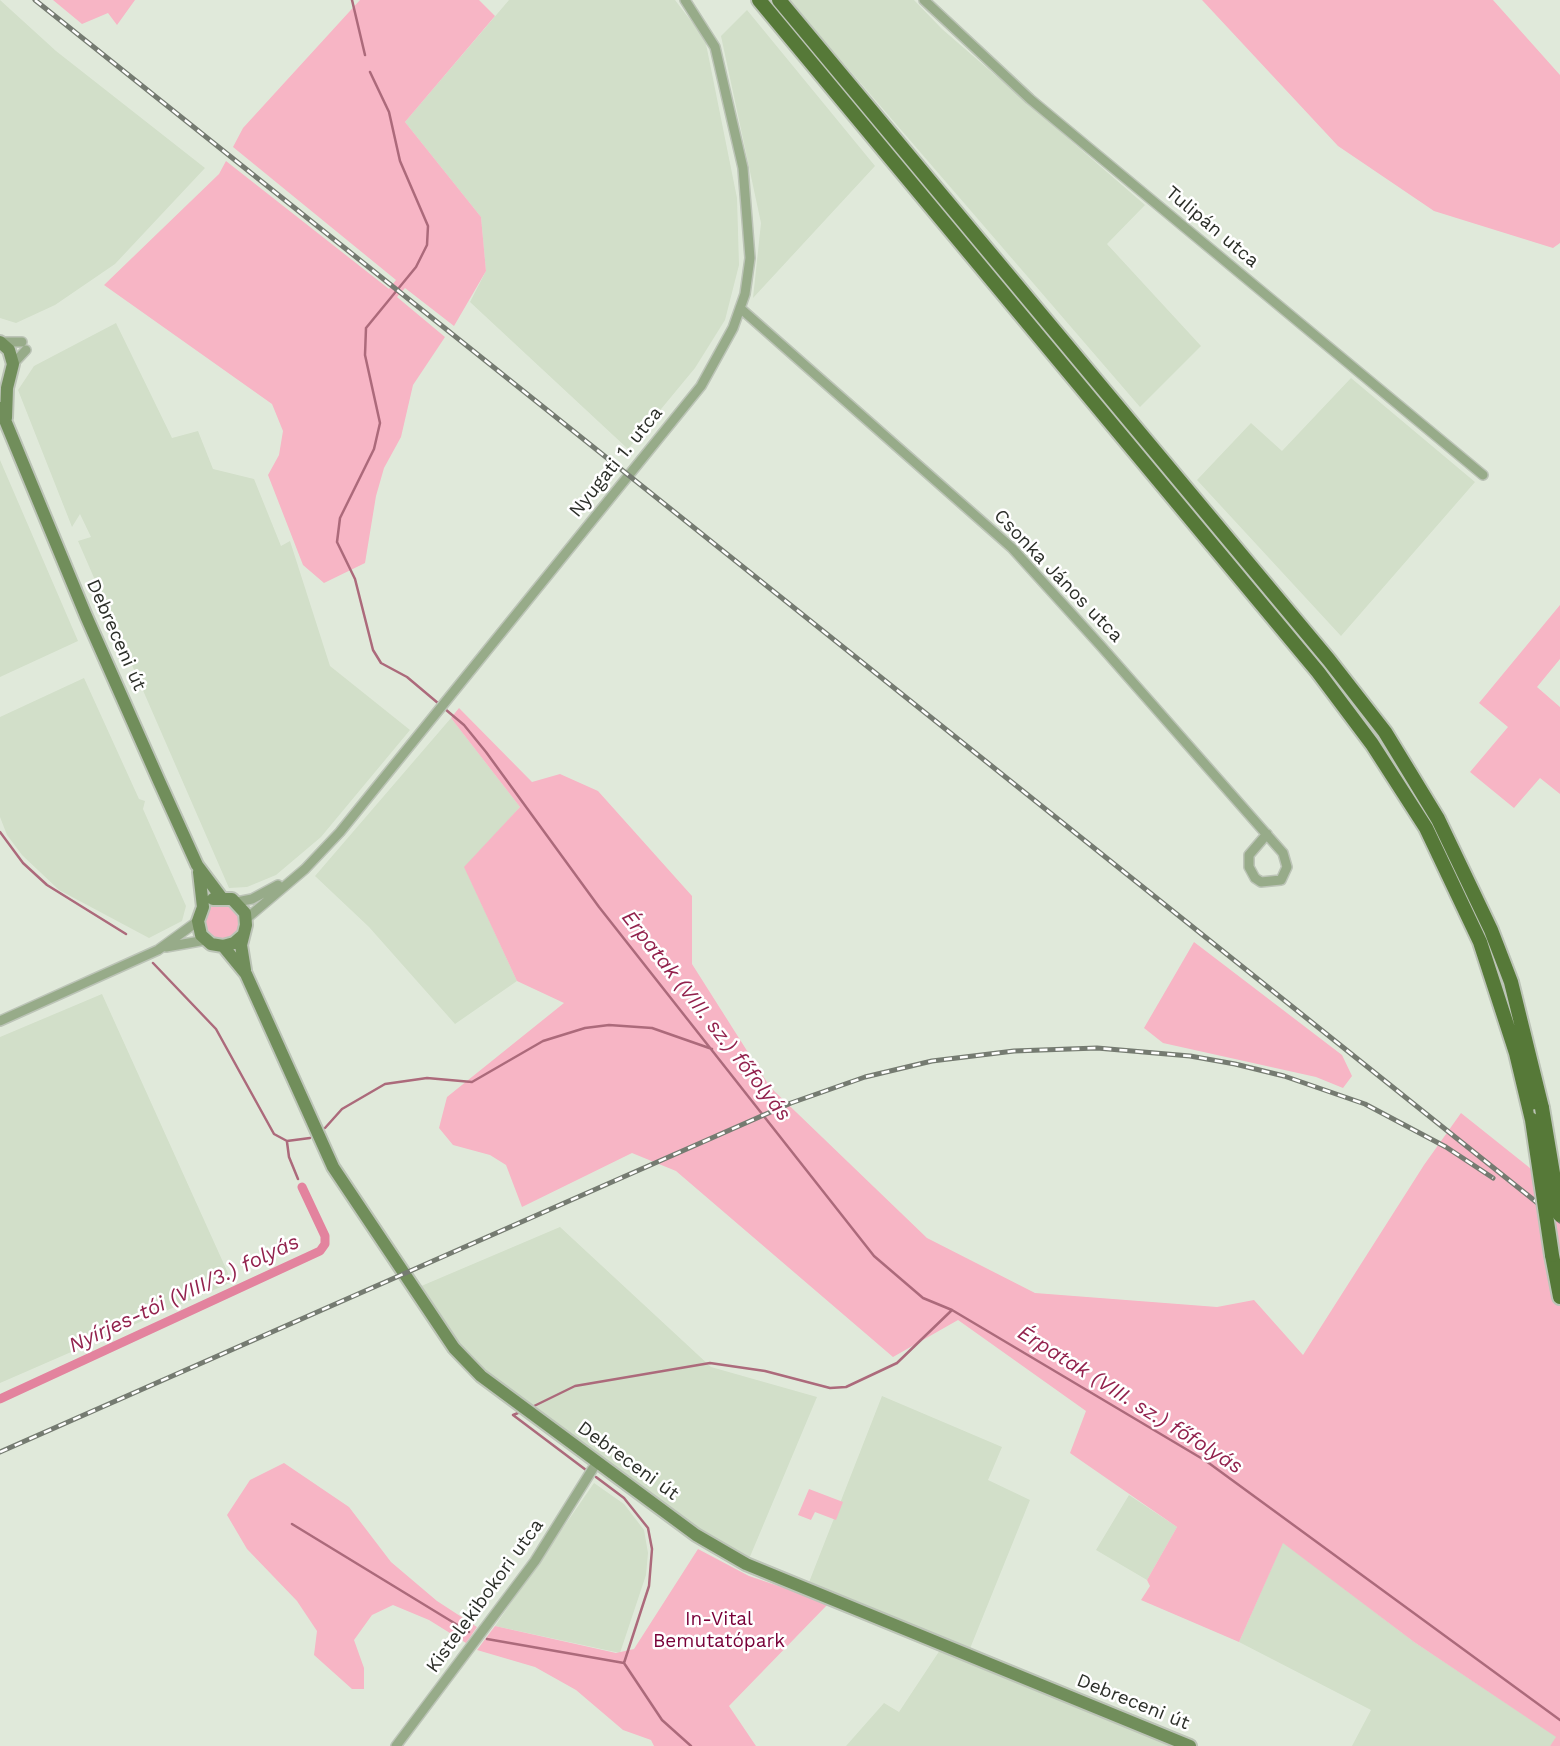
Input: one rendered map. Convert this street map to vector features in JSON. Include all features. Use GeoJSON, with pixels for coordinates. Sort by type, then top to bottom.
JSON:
{"type":"FeatureCollection","features":[{"type":"Feature","properties":{"kind":"main road"},"geometry":{"type":"LineString","coordinates":[[759,0],[1318,672],[1372,744],[1426,828],[1480,942],[1516,1053],[1532,1120],[1560,1297]]}},
{"type":"Feature","properties":{"kind":"main road"},"geometry":{"type":"LineString","coordinates":[[779,0],[1329,660],[1385,732],[1438,819],[1491,930],[1511,982],[1542,1108],[1560,1215]]}},
{"type":"Feature","properties":{"kind":"street","name":"Nyugati 1. utca"},"geometry":{"type":"LineString","coordinates":[[246,919],[298,874],[340,832],[701,386],[725,344],[740,308],[748,274],[750,243],[743,168],[715,47],[685,0]]}},
{"type":"Feature","properties":{"kind":"street","name":"Tulipán utca"},"geometry":{"type":"LineString","coordinates":[[924,0],[1030,99],[1483,475]]}},
{"type":"Feature","properties":{"kind":"street","name":"Csonka János utca"},"geometry":{"type":"LineString","coordinates":[[740,308],[1012,548],[1267,834],[1283,852],[1287,867],[1281,880],[1261,882],[1255,878],[1249,867],[1249,855],[1267,834]]}},
{"type":"Feature","properties":{"kind":"street"},"geometry":{"type":"LineString","coordinates":[[0,342],[24,346],[4,382],[3,413]]}},
{"type":"Feature","properties":{"kind":"street"},"geometry":{"type":"LineString","coordinates":[[0,342],[9,350],[13,364]]}},
{"type":"Feature","properties":{"kind":"street","name":"Debreceni út"},"geometry":{"type":"LineString","coordinates":[[3,413],[86,617],[197,865]]}},
{"type":"Feature","properties":{"kind":"street"},"geometry":{"type":"LineString","coordinates":[[197,865],[221,897],[236,902],[246,919],[242,936],[246,974]]}},
{"type":"Feature","properties":{"kind":"street"},"geometry":{"type":"LineString","coordinates":[[0,1021],[158,950],[198,921],[203,907],[197,865]]}},
{"type":"Feature","properties":{"kind":"street","name":"Nyugati 1. utca"},"geometry":{"type":"LineString","coordinates":[[236,902],[252,900],[298,874]]}},
{"type":"Feature","properties":{"kind":"street"},"geometry":{"type":"LineString","coordinates":[[203,907],[221,897]]}},
{"type":"Feature","properties":{"kind":"street"},"geometry":{"type":"LineString","coordinates":[[198,921],[206,940]]}},
{"type":"Feature","properties":{"kind":"street"},"geometry":{"type":"LineString","coordinates":[[223,946],[242,936]]}},
{"type":"Feature","properties":{"kind":"street"},"geometry":{"type":"LineString","coordinates":[[158,950],[206,940],[223,946],[246,974]]}},
{"type":"Feature","properties":{"kind":"street","name":"Debreceni út"},"geometry":{"type":"LineString","coordinates":[[246,974],[334,1167],[454,1348],[481,1376],[696,1535],[746,1564],[1190,1746]]}},
{"type":"Feature","properties":{"kind":"street","name":"Kistelekibokori utca"},"geometry":{"type":"LineString","coordinates":[[396,1746],[536,1561],[597,1462]]}},
{"type":"Feature","properties":{"kind":"shaded area"},"geometry":{"type":"Polygon","coordinates":[[[0,0],[56,51],[205,168],[115,264],[55,305],[16,323],[0,318],[0,0]]]}},
{"type":"Feature","properties":{"kind":"shaded area"},"geometry":{"type":"Polygon","coordinates":[[[509,0],[675,0],[705,39],[737,198],[739,265],[725,320],[695,368],[628,449],[470,302],[486,271],[481,217],[405,122],[509,0]]]}},
{"type":"Feature","properties":{"kind":"shaded area"},"geometry":{"type":"Polygon","coordinates":[[[789,0],[914,0],[942,29],[1145,205],[1107,244],[1201,346],[1140,407],[789,0]]]}},
{"type":"Feature","properties":{"kind":"shaded area"},"geometry":{"type":"Polygon","coordinates":[[[747,10],[875,166],[753,298],[761,223],[721,36],[747,10]]]}},
{"type":"Feature","properties":{"kind":"shaded area"},"geometry":{"type":"Polygon","coordinates":[[[116,323],[172,438],[198,431],[213,469],[254,479],[281,546],[290,541],[330,666],[410,730],[321,837],[276,875],[247,887],[229,888],[78,541],[91,537],[80,514],[72,527],[18,390],[34,366],[116,323]]]}},
{"type":"Feature","properties":{"kind":"shaded area"},"geometry":{"type":"Polygon","coordinates":[[[1351,378],[1475,482],[1341,636],[1197,480],[1251,423],[1282,451],[1351,378]]]}},
{"type":"Feature","properties":{"kind":"shaded area"},"geometry":{"type":"Polygon","coordinates":[[[0,460],[78,641],[0,677],[0,460]]]}},
{"type":"Feature","properties":{"kind":"shaded area"},"geometry":{"type":"Polygon","coordinates":[[[84,678],[139,799],[145,801],[143,809],[186,906],[182,921],[149,938],[59,890],[22,855],[7,835],[0,817],[0,717],[84,678]]]}},
{"type":"Feature","properties":{"kind":"shaded area"},"geometry":{"type":"Polygon","coordinates":[[[451,718],[520,807],[465,868],[517,981],[455,1024],[369,927],[315,876],[451,718]]]}},
{"type":"Feature","properties":{"kind":"shaded area"},"geometry":{"type":"Polygon","coordinates":[[[102,994],[232,1282],[0,1383],[0,1037],[102,994]]]}},
{"type":"Feature","properties":{"kind":"shaded area"},"geometry":{"type":"Polygon","coordinates":[[[560,1227],[711,1367],[817,1397],[749,1559],[705,1534],[501,1386],[469,1356],[419,1287],[560,1227]]]}},
{"type":"Feature","properties":{"kind":"shaded area"},"geometry":{"type":"Polygon","coordinates":[[[882,1396],[1002,1447],[988,1480],[1030,1500],[967,1656],[1173,1746],[846,1746],[884,1703],[899,1712],[940,1650],[804,1595],[882,1396]]]}},
{"type":"Feature","properties":{"kind":"shaded area"},"geometry":{"type":"Polygon","coordinates":[[[594,1483],[624,1504],[644,1530],[648,1553],[646,1575],[620,1653],[495,1626],[594,1483]]]}},
{"type":"Feature","properties":{"kind":"shaded area"},"geometry":{"type":"Polygon","coordinates":[[[1129,1495],[1177,1527],[1147,1580],[1096,1550],[1129,1495]]]}},
{"type":"Feature","properties":{"kind":"shaded area"},"geometry":{"type":"Polygon","coordinates":[[[1283,1542],[1414,1642],[1557,1737],[1550,1746],[1352,1746],[1371,1710],[1239,1642],[1283,1542]]]}},
{"type":"Feature","properties":{"kind":"green space"},"geometry":{"type":"Polygon","coordinates":[[[53,0],[135,0],[117,25],[108,13],[82,24],[53,0]]]}},
{"type":"Feature","properties":{"kind":"green space"},"geometry":{"type":"Polygon","coordinates":[[[360,0],[479,0],[495,16],[405,122],[481,217],[486,271],[454,326],[405,288],[397,297],[445,337],[413,385],[401,437],[384,468],[376,496],[365,563],[324,583],[303,565],[268,475],[279,455],[283,431],[272,404],[104,285],[219,174],[226,161],[389,289],[396,280],[233,147],[243,128],[360,0]]]}},
{"type":"Feature","properties":{"kind":"green space"},"geometry":{"type":"Polygon","coordinates":[[[1202,0],[1493,0],[1560,75],[1560,243],[1553,248],[1434,211],[1338,146],[1202,0]]]}},
{"type":"Feature","properties":{"kind":"green space"},"geometry":{"type":"Polygon","coordinates":[[[1560,605],[1560,659],[1537,687],[1560,707],[1560,794],[1540,778],[1514,808],[1470,772],[1508,727],[1479,703],[1560,605]]]}},
{"type":"Feature","properties":{"kind":"green space"},"geometry":{"type":"Polygon","coordinates":[[[459,708],[532,782],[560,774],[598,791],[692,896],[692,964],[770,1087],[927,1238],[1035,1293],[1217,1307],[1254,1300],[1303,1355],[1424,1165],[1461,1113],[1560,1192],[1560,1746],[1550,1746],[1556,1737],[1414,1642],[1283,1543],[1239,1642],[1141,1600],[1150,1586],[1147,1580],[1177,1527],[1070,1453],[1086,1411],[958,1320],[893,1357],[676,1171],[632,1153],[522,1207],[506,1165],[490,1155],[453,1145],[439,1128],[447,1097],[564,1003],[517,981],[464,867],[520,807],[451,718],[459,708]]]}},
{"type":"Feature","properties":{"kind":"green space"},"geometry":{"type":"Polygon","coordinates":[[[222,903],[235,909],[241,922],[235,935],[222,941],[209,935],[203,922],[209,909],[222,903]]]}},
{"type":"Feature","properties":{"kind":"green space"},"geometry":{"type":"Polygon","coordinates":[[[1194,942],[1342,1055],[1352,1076],[1343,1088],[1316,1077],[1163,1043],[1144,1028],[1194,942]]]}},
{"type":"Feature","properties":{"kind":"green space"},"geometry":{"type":"Polygon","coordinates":[[[284,1463],[349,1507],[391,1562],[437,1601],[477,1627],[466,1643],[429,1620],[393,1605],[372,1615],[354,1640],[364,1668],[364,1689],[352,1689],[314,1655],[317,1631],[297,1601],[247,1549],[227,1515],[250,1480],[284,1463]]]}},
{"type":"Feature","properties":{"kind":"green space"},"geometry":{"type":"Polygon","coordinates":[[[809,1489],[843,1502],[836,1520],[815,1512],[811,1520],[798,1515],[809,1489]]]}},
{"type":"Feature","properties":{"kind":"green space","name":"In-Vital Bemutatópark"},"geometry":{"type":"Polygon","coordinates":[[[698,1549],[749,1576],[829,1603],[729,1706],[756,1746],[654,1746],[651,1740],[623,1730],[576,1690],[535,1667],[477,1650],[495,1626],[616,1653],[634,1649],[698,1549]]]}},
{"type":"Feature","properties":{"kind":"waterway","name":"Érpatak (VIII. sz.) főfolyás"},"geometry":{"type":"LineString","coordinates":[[352,0],[365,55]]}},
{"type":"Feature","properties":{"kind":"waterway","name":"Érpatak (VIII. sz.) főfolyás"},"geometry":{"type":"LineString","coordinates":[[370,72],[389,112],[400,161],[428,226],[427,245],[416,267],[366,328],[365,355],[380,423],[374,449],[340,518],[337,542],[355,579],[373,650],[381,663],[407,677],[464,725],[599,907],[874,1256],[923,1298],[952,1310],[1206,1461],[1560,1720]]}},
{"type":"Feature","properties":{"kind":"waterway"},"geometry":{"type":"LineString","coordinates":[[0,832],[23,863],[47,885],[126,934]]}},
{"type":"Feature","properties":{"kind":"waterway"},"geometry":{"type":"LineString","coordinates":[[153,963],[216,1029],[274,1134],[287,1141],[310,1138]]}},
{"type":"Feature","properties":{"kind":"waterway"},"geometry":{"type":"LineString","coordinates":[[325,1128],[342,1109],[385,1084],[427,1078],[472,1082],[543,1041],[585,1028],[609,1025],[652,1028],[712,1049]]}},
{"type":"Feature","properties":{"kind":"waterway","name":"Nyírjes-tói (VIII/3.) folyás"},"geometry":{"type":"LineString","coordinates":[[287,1142],[289,1157],[298,1179]]}},
{"type":"Feature","properties":{"kind":"waterway","name":"Nyírjes-tói (VIII/3.) folyás"},"geometry":{"type":"LineString","coordinates":[[0,1399],[320,1251],[325,1244],[325,1236],[302,1187]]}},
{"type":"Feature","properties":{"kind":"waterway"},"geometry":{"type":"LineString","coordinates":[[530,1408],[575,1386],[710,1363],[765,1371],[830,1388],[846,1387],[897,1363],[952,1310]]}},
{"type":"Feature","properties":{"kind":"waterway"},"geometry":{"type":"LineString","coordinates":[[518,1413],[513,1415],[586,1470]]}},
{"type":"Feature","properties":{"kind":"waterway"},"geometry":{"type":"LineString","coordinates":[[596,1477],[624,1498],[648,1528],[652,1549],[649,1586],[624,1663],[662,1720],[691,1746]]}},
{"type":"Feature","properties":{"kind":"waterway"},"geometry":{"type":"LineString","coordinates":[[292,1524],[469,1632]]}},
{"type":"Feature","properties":{"kind":"waterway"},"geometry":{"type":"LineString","coordinates":[[487,1639],[624,1663]]}},
{"type":"Feature","properties":{"kind":"railway"},"geometry":{"type":"LineString","coordinates":[[35,0],[1560,1221]]}},
{"type":"Feature","properties":{"kind":"railway"},"geometry":{"type":"LineString","coordinates":[[0,1452],[791,1103],[865,1077],[932,1061],[1014,1051],[1097,1048],[1190,1056],[1235,1064],[1284,1076],[1365,1104],[1446,1147],[1493,1178]]}}]}
